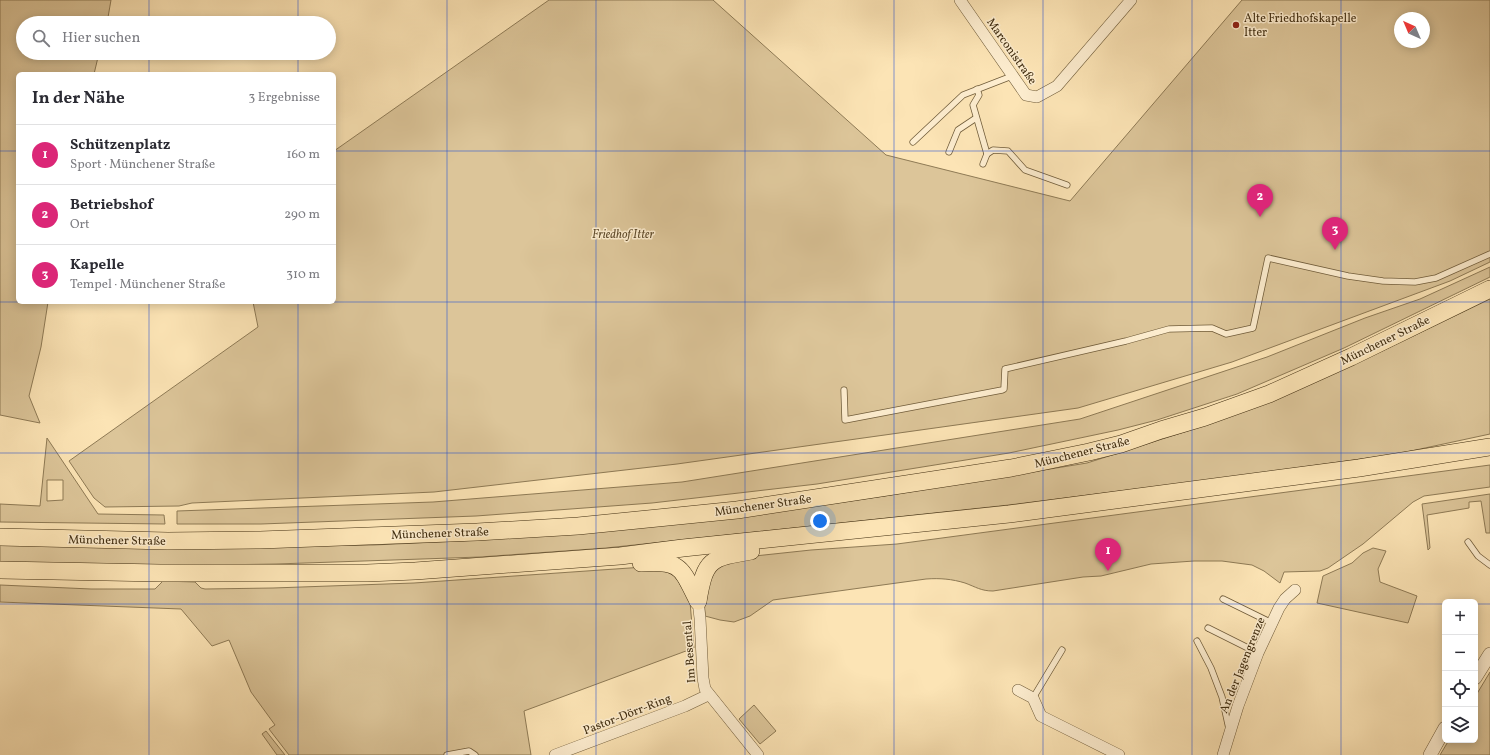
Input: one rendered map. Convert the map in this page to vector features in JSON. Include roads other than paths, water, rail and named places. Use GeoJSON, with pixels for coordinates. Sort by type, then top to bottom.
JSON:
{"type":"FeatureCollection","features":[{"type":"Feature","properties":{"kind":"main road","name":"Münchener Straße"},"geometry":{"type":"LineString","coordinates":[[0,537],[168,541],[253,540],[477,532],[578,526],[737,510],[1011,468],[1121,444],[1205,417],[1269,394],[1351,357],[1490,289]]}},
{"type":"Feature","properties":{"kind":"main road"},"geometry":{"type":"LineString","coordinates":[[0,570],[160,573],[423,571],[620,556],[1024,512],[1360,468],[1490,446]]}},
{"type":"Feature","properties":{"kind":"main road"},"geometry":{"type":"LineString","coordinates":[[698,601],[704,572],[713,562],[726,555],[757,550],[778,538]]}},
{"type":"Feature","properties":{"kind":"main road"},"geometry":{"type":"LineString","coordinates":[[620,556],[633,563],[662,562],[678,568],[687,578],[698,601]]}},
{"type":"Feature","properties":{"kind":"street","name":"Marconistraße"},"geometry":{"type":"LineString","coordinates":[[960,0],[1026,95],[1037,97],[1057,86],[1131,0]]}},
{"type":"Feature","properties":{"kind":"street","name":"An der Jagengrenze"},"geometry":{"type":"LineString","coordinates":[[1222,755],[1258,653],[1285,599],[1295,590]]}},
{"type":"Feature","properties":{"kind":"street","name":"Im Besental"},"geometry":{"type":"LineString","coordinates":[[698,601],[705,689],[708,695],[758,755]]}},
{"type":"Feature","properties":{"kind":"street"},"geometry":{"type":"LineString","coordinates":[[1478,673],[1490,654]]}},
{"type":"Feature","properties":{"kind":"street"},"geometry":{"type":"LineString","coordinates":[[1018,690],[1033,698],[1041,716],[1119,755]]}},
{"type":"Feature","properties":{"kind":"street","name":"Pastor-Dörr-Ring"},"geometry":{"type":"LineString","coordinates":[[555,755],[685,706],[708,695]]}},
{"type":"Feature","properties":{"kind":"street"},"geometry":{"type":"LineString","coordinates":[[1430,755],[1442,733]]}},
{"type":"Feature","properties":{"kind":"lane"},"geometry":{"type":"LineString","coordinates":[[913,142],[962,95],[1012,76]]}},
{"type":"Feature","properties":{"kind":"lane"},"geometry":{"type":"LineString","coordinates":[[977,89],[979,94],[973,106],[987,154]]}},
{"type":"Feature","properties":{"kind":"lane"},"geometry":{"type":"LineString","coordinates":[[949,152],[958,130],[976,118]]}},
{"type":"Feature","properties":{"kind":"lane"},"geometry":{"type":"LineString","coordinates":[[983,164],[987,154],[993,150],[1008,151],[1024,170],[1067,185]]}},
{"type":"Feature","properties":{"kind":"lane"},"geometry":{"type":"LineString","coordinates":[[844,390],[845,420],[1002,390],[1004,389],[1005,369],[1126,341],[1169,329],[1212,328],[1226,334],[1253,328],[1268,258],[1348,276],[1383,281],[1415,282],[1436,278],[1490,254]]}},
{"type":"Feature","properties":{"kind":"lane"},"geometry":{"type":"LineString","coordinates":[[1468,542],[1478,556],[1490,564]]}},
{"type":"Feature","properties":{"kind":"lane"},"geometry":{"type":"LineString","coordinates":[[1223,599],[1272,624]]}},
{"type":"Feature","properties":{"kind":"lane"},"geometry":{"type":"LineString","coordinates":[[1208,628],[1258,653]]}},
{"type":"Feature","properties":{"kind":"lane"},"geometry":{"type":"LineString","coordinates":[[1197,641],[1211,668],[1222,697],[1230,731]]}},
{"type":"Feature","properties":{"kind":"lane"},"geometry":{"type":"LineString","coordinates":[[1033,698],[1062,650]]}},
{"type":"Feature","properties":{"kind":"lane"},"geometry":{"type":"LineString","coordinates":[[447,755],[469,751],[475,755]]}},
{"type":"Feature","properties":{"kind":"place","name":"Alte Friedhofskapelle Itter"},"geometry":{"type":"Point","coordinates":[1236,25]}},
{"type":"Feature","properties":{"kind":"place","name":"Betriebshof"},"geometry":{"type":"Point","coordinates":[1260,217]}},
{"type":"Feature","properties":{"kind":"place","name":"Kapelle"},"geometry":{"type":"Point","coordinates":[1335,250]}},
{"type":"Feature","properties":{"kind":"place","name":"Schützenplatz"},"geometry":{"type":"Point","coordinates":[1108,571]}},
{"type":"Feature","properties":{"kind":"park label","name":"Friedhof Itter"},"geometry":{"type":"Point","coordinates":[623,234]}}]}
